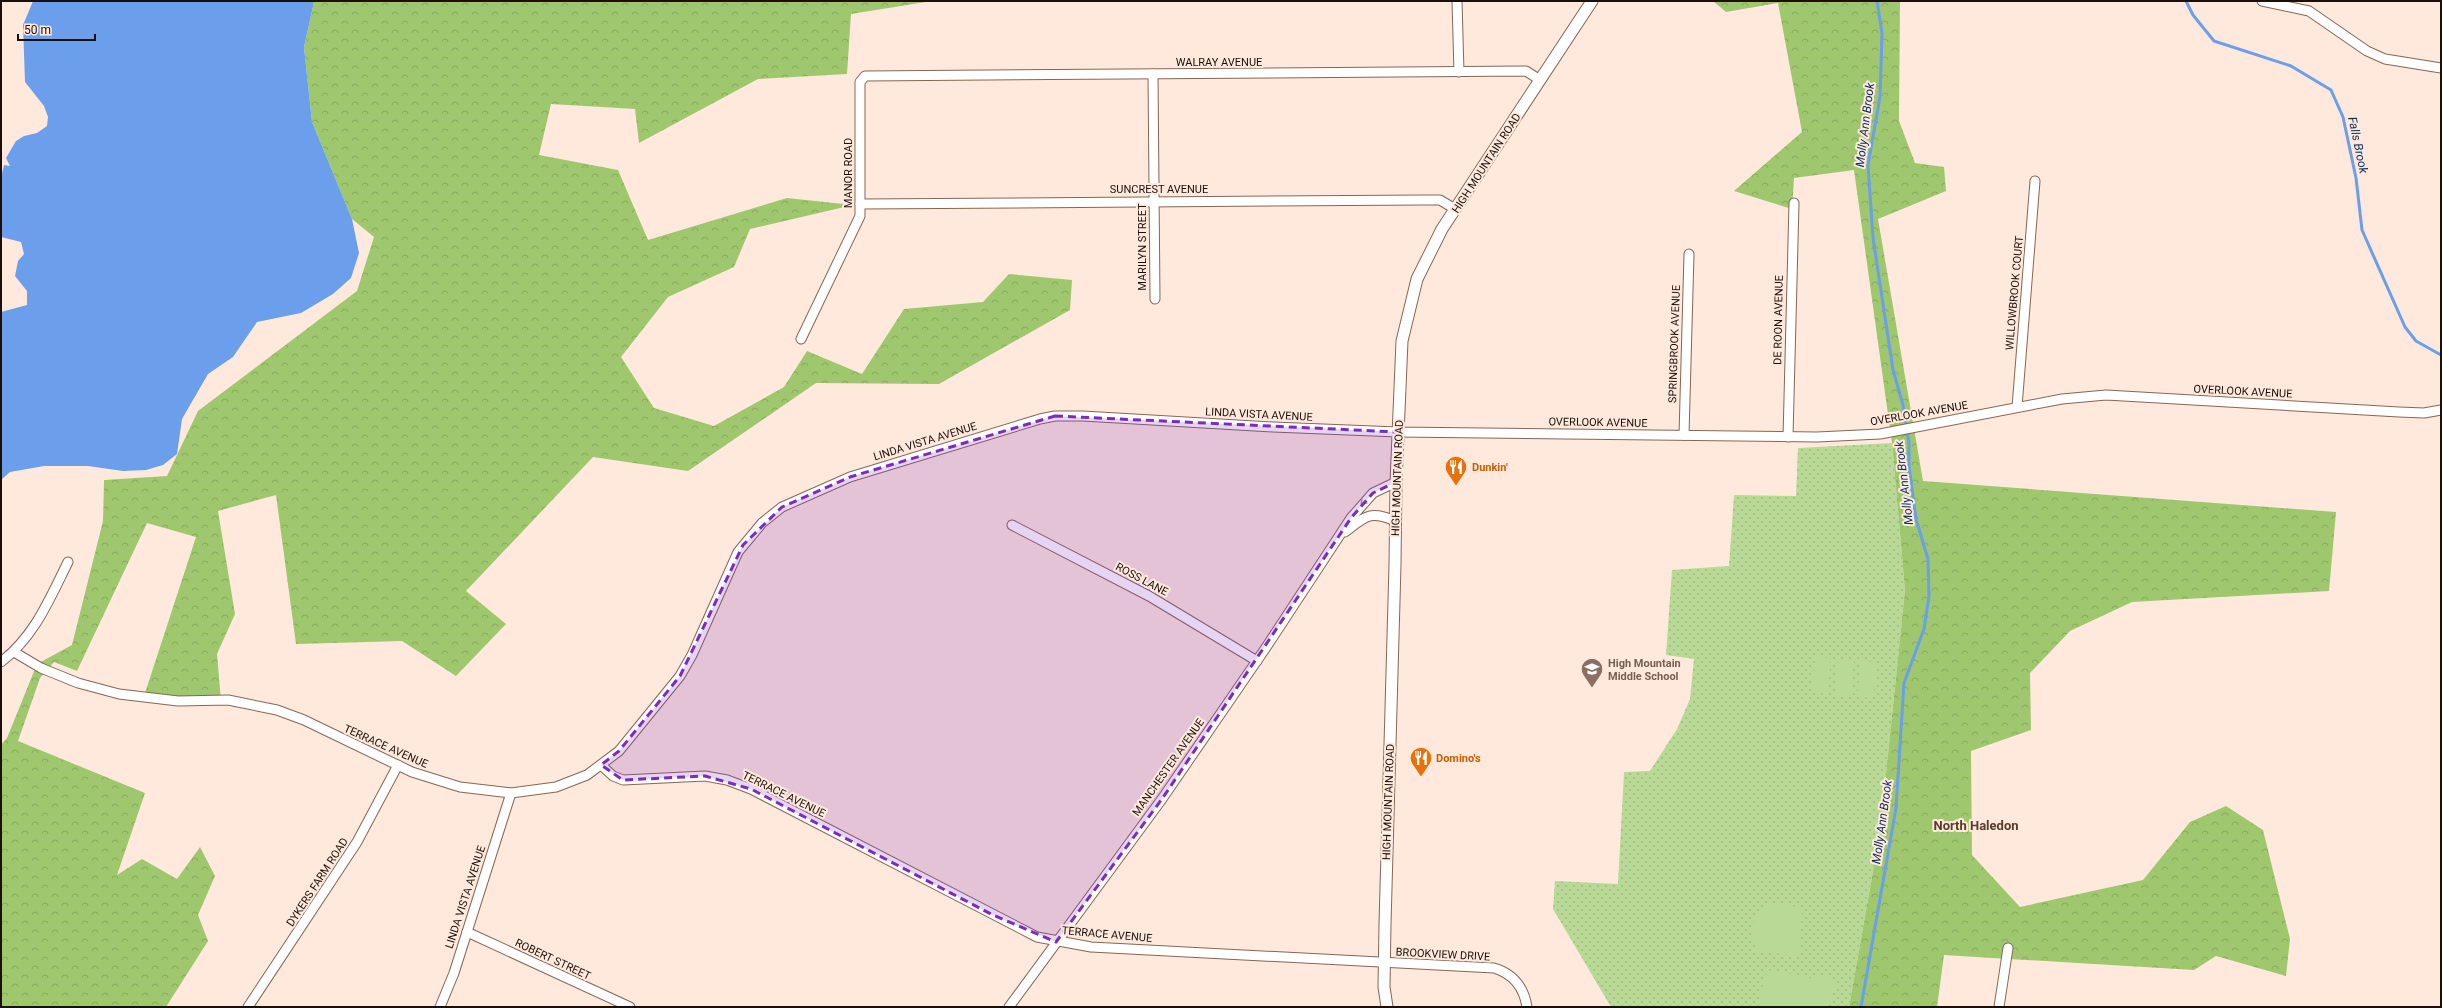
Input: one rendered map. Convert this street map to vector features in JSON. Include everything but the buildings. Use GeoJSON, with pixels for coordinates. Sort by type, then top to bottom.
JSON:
{"type":"FeatureCollection","features":[{"type":"Feature","properties":{"kind":"street"},"geometry":{"type":"LineString","coordinates":[[1457,1],[1459,72]]}},
{"type":"Feature","properties":{"kind":"street","name":"HIGH MOUNTAIN ROAD"},"geometry":{"type":"LineString","coordinates":[[1386,1007],[1384,963],[1396,482],[1402,342],[1406,320],[1417,279],[1425,261],[1455,209],[1592,1]]}},
{"type":"Feature","properties":{"kind":"street"},"geometry":{"type":"LineString","coordinates":[[2262,1],[2308,11],[2367,51],[2385,59],[2441,68]]}},
{"type":"Feature","properties":{"kind":"street"},"geometry":{"type":"LineString","coordinates":[[2308,1],[2308,11]]}},
{"type":"Feature","properties":{"kind":"street","name":"WALRAY AVENUE"},"geometry":{"type":"LineString","coordinates":[[896,76],[1526,71],[1540,80]]}},
{"type":"Feature","properties":{"kind":"street","name":"MARILYN STREET"},"geometry":{"type":"LineString","coordinates":[[1153,74],[1155,299]]}},
{"type":"Feature","properties":{"kind":"street","name":"MANOR ROAD"},"geometry":{"type":"LineString","coordinates":[[801,339],[860,216],[860,82],[865,76],[896,76]]}},
{"type":"Feature","properties":{"kind":"street","name":"WILLOWBROOK COURT"},"geometry":{"type":"LineString","coordinates":[[2017,407],[2035,181]]}},
{"type":"Feature","properties":{"kind":"street","name":"SUNCREST AVENUE"},"geometry":{"type":"LineString","coordinates":[[860,204],[1440,200],[1455,209]]}},
{"type":"Feature","properties":{"kind":"street","name":"DE ROON AVENUE"},"geometry":{"type":"LineString","coordinates":[[1788,437],[1794,203]]}},
{"type":"Feature","properties":{"kind":"street","name":"SPRINGBROOK AVENUE"},"geometry":{"type":"LineString","coordinates":[[1684,435],[1689,254]]}},
{"type":"Feature","properties":{"kind":"street","name":"OVERLOOK AVENUE"},"geometry":{"type":"LineString","coordinates":[[1398,432],[1788,437],[1880,434],[2062,399],[2106,395],[2399,412],[2424,413],[2441,410]]}},
{"type":"Feature","properties":{"kind":"street","name":"LINDA VISTA AVENUE"},"geometry":{"type":"LineString","coordinates":[[601,765],[619,751],[680,676],[692,656],[743,545],[762,523],[782,507],[850,476],[1055,416],[1398,432]]}},
{"type":"Feature","properties":{"kind":"street","name":"MANCHESTER AVENUE"},"geometry":{"type":"LineString","coordinates":[[1009,1007],[1162,799],[1257,661],[1361,504],[1378,489],[1396,482]]}},
{"type":"Feature","properties":{"kind":"street","name":"MANCHESTER AVENUE"},"geometry":{"type":"LineString","coordinates":[[1339,536],[1368,515],[1380,515],[1396,521]]}},
{"type":"Feature","properties":{"kind":"street","name":"ROSS LANE"},"geometry":{"type":"LineString","coordinates":[[1012,525],[1149,596],[1257,661]]}},
{"type":"Feature","properties":{"kind":"street"},"geometry":{"type":"LineString","coordinates":[[1,662],[14,652],[43,613],[68,562]]}},
{"type":"Feature","properties":{"kind":"street","name":"TERRACE AVENUE"},"geometry":{"type":"LineString","coordinates":[[14,652],[41,668],[71,680],[119,694],[178,701],[228,700],[277,710],[304,720],[398,766],[460,788],[511,792],[556,787],[587,775],[601,765],[614,776],[622,780],[705,776],[727,780],[751,789],[1037,937],[1056,942],[1091,947],[1384,963]]}},
{"type":"Feature","properties":{"kind":"street","name":"DYKERS FARM ROAD"},"geometry":{"type":"LineString","coordinates":[[248,1007],[357,842],[398,766]]}},
{"type":"Feature","properties":{"kind":"street","name":"LINDA VISTA AVENUE"},"geometry":{"type":"LineString","coordinates":[[440,1007],[467,932],[511,792]]}},
{"type":"Feature","properties":{"kind":"street","name":"ROBERT STREET"},"geometry":{"type":"LineString","coordinates":[[467,932],[630,1007]]}},
{"type":"Feature","properties":{"kind":"street"},"geometry":{"type":"LineString","coordinates":[[2000,1007],[2008,948]]}},
{"type":"Feature","properties":{"kind":"street","name":"BROOKVIEW DRIVE"},"geometry":{"type":"LineString","coordinates":[[1384,963],[1501,970],[1518,983],[1525,996],[1527,1007]]}},
{"type":"Feature","properties":{"kind":"highlighted area"},"geometry":{"type":"Polygon","coordinates":[[[1055,416],[1398,432],[1396,482],[1373,493],[1351,518],[1162,799],[1056,942],[993,915],[751,789],[705,776],[623,780],[601,765],[619,751],[680,676],[743,545],[782,507],[850,477],[1055,416]]]}},
{"type":"Feature","properties":{"kind":"green space"},"geometry":{"type":"Polygon","coordinates":[[[932,1],[851,14],[847,74],[758,79],[639,143],[635,109],[551,104],[539,155],[618,170],[648,240],[787,198],[853,205],[750,229],[734,267],[668,297],[621,357],[654,408],[714,426],[784,387],[807,351],[862,374],[904,309],[983,302],[1009,274],[1072,280],[1070,310],[939,384],[816,383],[688,471],[593,457],[466,591],[506,624],[456,676],[402,641],[296,644],[276,495],[218,511],[235,614],[217,654],[221,701],[144,696],[196,537],[147,523],[77,671],[54,662],[40,678],[18,741],[145,793],[117,875],[142,859],[177,879],[200,847],[215,876],[198,915],[208,941],[166,1007],[1,1007],[1,745],[7,738],[37,664],[72,645],[103,521],[104,480],[167,476],[198,411],[357,291],[374,237],[352,219],[312,122],[304,47],[314,2],[932,1]]]}},
{"type":"Feature","properties":{"kind":"green space"},"geometry":{"type":"Polygon","coordinates":[[[1713,1],[1900,1],[1899,121],[1915,163],[1944,167],[1946,191],[1878,219],[1923,481],[2336,512],[2329,591],[2132,602],[2070,631],[2030,673],[2031,730],[1971,751],[1972,855],[2020,907],[2143,880],[2190,822],[2226,806],[2263,830],[2290,939],[2286,976],[2216,956],[2194,970],[1944,955],[1937,1007],[1849,1007],[1880,832],[1905,590],[1892,443],[1854,170],[1794,178],[1792,209],[1734,191],[1802,132],[1778,3],[1726,12],[1713,1]]]}},
{"type":"Feature","properties":{"kind":"green space"},"geometry":{"type":"Polygon","coordinates":[[[1892,443],[1905,590],[1880,832],[1849,1007],[1611,1007],[1553,909],[1555,881],[1618,884],[1624,772],[1650,771],[1677,729],[1690,699],[1694,659],[1666,655],[1672,570],[1729,566],[1734,495],[1796,496],[1798,448],[1892,443]]]}},
{"type":"Feature","properties":{"kind":"green space"},"geometry":{"type":"Polygon","coordinates":[[[1815,657],[1831,658],[1828,694],[1812,692],[1815,657]]]}},
{"type":"Feature","properties":{"kind":"green space"},"geometry":{"type":"Polygon","coordinates":[[[1838,659],[1854,661],[1850,696],[1835,695],[1838,659]]]}},
{"type":"Feature","properties":{"kind":"green space"},"geometry":{"type":"Polygon","coordinates":[[[1861,661],[1877,663],[1873,698],[1857,697],[1861,661]]]}},
{"type":"Feature","properties":{"kind":"green space"},"geometry":{"type":"Polygon","coordinates":[[[1787,903],[1802,910],[1800,950],[1795,955],[1758,952],[1752,938],[1752,925],[1755,919],[1771,904],[1787,903]]]}},
{"type":"Feature","properties":{"kind":"green space"},"geometry":{"type":"Polygon","coordinates":[[[1767,970],[1811,978],[1831,976],[1836,983],[1828,1007],[1760,1007],[1761,992],[1767,970]]]}},
{"type":"Feature","properties":{"kind":"water"},"geometry":{"type":"Polygon","coordinates":[[[33,1],[316,1],[314,2],[304,47],[312,122],[352,219],[359,253],[351,278],[333,294],[301,313],[257,322],[233,357],[208,374],[182,419],[177,454],[163,465],[146,470],[123,471],[88,466],[44,466],[10,472],[1,480],[1,312],[27,305],[27,291],[15,276],[18,261],[24,254],[21,242],[1,237],[1,178],[4,165],[10,166],[6,158],[16,141],[24,136],[37,133],[47,126],[48,117],[44,106],[25,82],[23,25],[33,1]]]}},
{"type":"Feature","properties":{"kind":"waterway","name":"Molly Ann Brook"},"geometry":{"type":"LineString","coordinates":[[1861,1007],[1896,808],[1904,683],[1924,629],[1929,596],[1928,559],[1916,519],[1909,467],[1909,443],[1903,405],[1893,370],[1873,238],[1868,165],[1880,97],[1882,33],[1877,1]]}},
{"type":"Feature","properties":{"kind":"waterway","name":"Falls Brook"},"geometry":{"type":"LineString","coordinates":[[2186,1],[2193,15],[2214,41],[2291,66],[2331,90],[2343,117],[2356,178],[2362,230],[2405,327],[2416,341],[2441,355]]}},
{"type":"Feature","properties":{"kind":"place","name":"Dunkin'"},"geometry":{"type":"Point","coordinates":[1456,486]}},
{"type":"Feature","properties":{"kind":"place","name":"High Mountain Middle School"},"geometry":{"type":"Point","coordinates":[1592,688]}},
{"type":"Feature","properties":{"kind":"place","name":"Domino's"},"geometry":{"type":"Point","coordinates":[1421,778]}},
{"type":"Feature","properties":{"kind":"district","name":"North Haledon"},"geometry":{"type":"Point","coordinates":[1976,825]}}]}
